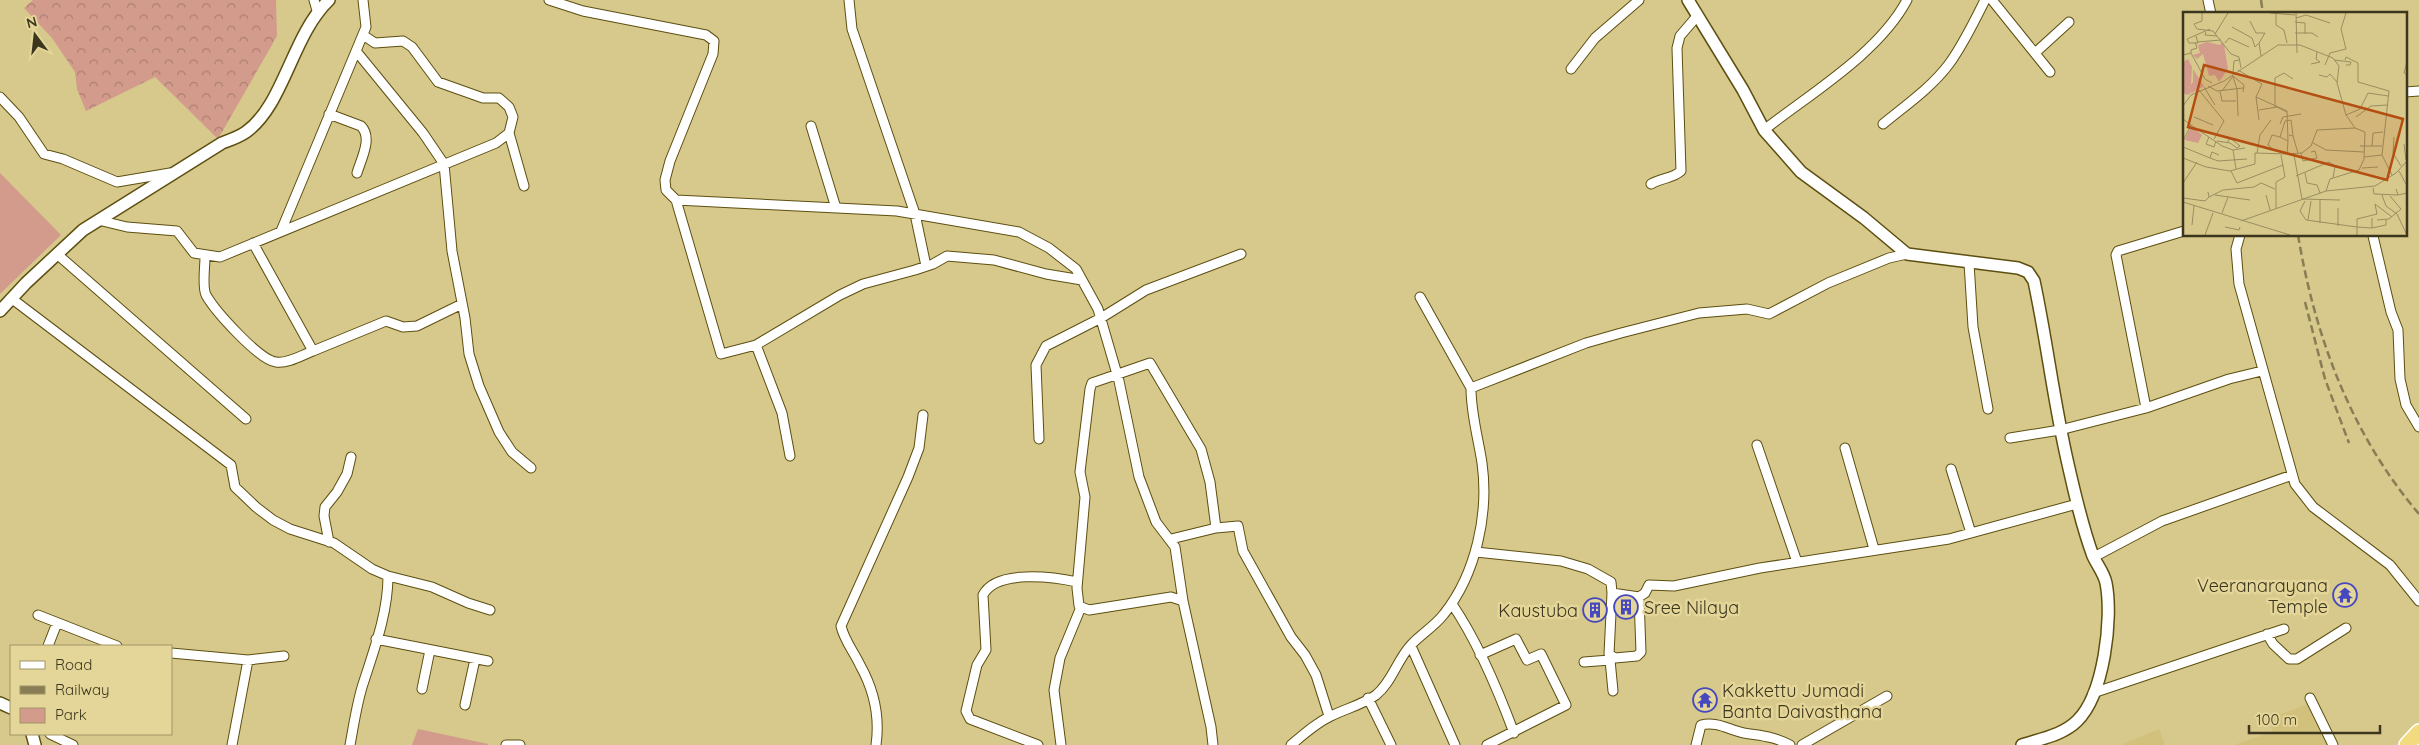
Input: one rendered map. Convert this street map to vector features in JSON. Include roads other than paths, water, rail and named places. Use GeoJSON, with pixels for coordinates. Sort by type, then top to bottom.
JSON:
{"type":"FeatureCollection","features":[{"type":"Feature","properties":{"kind":"highway"},"geometry":{"type":"LineString","coordinates":[[2407,745],[2419,732]]}},
{"type":"Feature","properties":{"kind":"street"},"geometry":{"type":"LineString","coordinates":[[314,0],[318,14]]}},
{"type":"Feature","properties":{"kind":"street"},"geometry":{"type":"LineString","coordinates":[[0,311],[11,298],[83,230],[222,143],[246,132],[264,115],[298,43],[328,0]]}},
{"type":"Feature","properties":{"kind":"street"},"geometry":{"type":"LineString","coordinates":[[281,231],[366,27],[363,0]]}},
{"type":"Feature","properties":{"kind":"street"},"geometry":{"type":"LineString","coordinates":[[550,0],[582,10],[706,35],[714,41],[713,54],[664,180],[666,190],[676,200],[721,354],[756,345],[840,295],[863,284],[926,266],[947,256],[994,260],[1082,280]]}},
{"type":"Feature","properties":{"kind":"street"},"geometry":{"type":"LineString","coordinates":[[850,0],[852,29],[914,214],[926,266]]}},
{"type":"Feature","properties":{"kind":"street"},"geometry":{"type":"LineString","coordinates":[[1571,69],[1595,38],[1639,0]]}},
{"type":"Feature","properties":{"kind":"street"},"geometry":{"type":"LineString","coordinates":[[1688,0],[1743,90],[1764,130],[1801,172],[1864,218],[1907,254]]}},
{"type":"Feature","properties":{"kind":"street"},"geometry":{"type":"LineString","coordinates":[[1764,130],[1855,59],[1897,19],[1907,0]]}},
{"type":"Feature","properties":{"kind":"street"},"geometry":{"type":"LineString","coordinates":[[1883,124],[1920,95],[1949,64],[1985,0]]}},
{"type":"Feature","properties":{"kind":"street"},"geometry":{"type":"LineString","coordinates":[[1992,0],[2050,72]]}},
{"type":"Feature","properties":{"kind":"street"},"geometry":{"type":"LineString","coordinates":[[1651,184],[1662,178],[1675,177],[1681,171],[1677,48],[1680,36],[1698,15]]}},
{"type":"Feature","properties":{"kind":"street"},"geometry":{"type":"LineString","coordinates":[[2035,53],[2069,22]]}},
{"type":"Feature","properties":{"kind":"street"},"geometry":{"type":"LineString","coordinates":[[363,35],[375,43],[403,41],[412,48],[438,82],[483,98],[499,98],[509,107],[514,116],[509,133],[524,186]]}},
{"type":"Feature","properties":{"kind":"street"},"geometry":{"type":"LineString","coordinates":[[356,51],[423,133],[444,164],[452,250],[462,304],[465,337],[479,386],[499,432],[512,452],[531,468]]}},
{"type":"Feature","properties":{"kind":"street"},"geometry":{"type":"LineString","coordinates":[[2406,92],[2419,91]]}},
{"type":"Feature","properties":{"kind":"street"},"geometry":{"type":"LineString","coordinates":[[0,97],[19,117],[44,154],[63,159],[117,182],[176,172]]}},
{"type":"Feature","properties":{"kind":"street"},"geometry":{"type":"LineString","coordinates":[[329,114],[361,126],[364,129],[366,141],[357,173]]}},
{"type":"Feature","properties":{"kind":"street"},"geometry":{"type":"LineString","coordinates":[[811,126],[836,208]]}},
{"type":"Feature","properties":{"kind":"street"},"geometry":{"type":"LineString","coordinates":[[98,220],[127,227],[177,231],[194,253],[206,257],[220,258],[496,143],[509,133]]}},
{"type":"Feature","properties":{"kind":"street"},"geometry":{"type":"LineString","coordinates":[[676,200],[897,211],[1019,232],[1050,248],[1076,269],[1101,318],[1117,373],[1139,477],[1156,522],[1171,539],[1179,566],[1183,601],[1212,728],[1212,745]]}},
{"type":"Feature","properties":{"kind":"street"},"geometry":{"type":"LineString","coordinates":[[2146,408],[2116,255],[2118,250],[2183,231]]}},
{"type":"Feature","properties":{"kind":"street"},"geometry":{"type":"LineString","coordinates":[[2240,236],[2236,249],[2239,284],[2295,484],[2313,507],[2390,565],[2419,601]]}},
{"type":"Feature","properties":{"kind":"street"},"geometry":{"type":"LineString","coordinates":[[2373,236],[2391,312],[2398,330],[2400,379],[2406,405],[2419,427]]}},
{"type":"Feature","properties":{"kind":"street"},"geometry":{"type":"LineString","coordinates":[[253,243],[313,351]]}},
{"type":"Feature","properties":{"kind":"street"},"geometry":{"type":"LineString","coordinates":[[57,254],[246,419]]}},
{"type":"Feature","properties":{"kind":"street"},"geometry":{"type":"LineString","coordinates":[[1040,439],[1036,365],[1046,346],[1101,318],[1146,290],[1240,254]]}},
{"type":"Feature","properties":{"kind":"street"},"geometry":{"type":"LineString","coordinates":[[1471,388],[1586,343],[1699,313],[1747,309],[1769,314],[1828,283],[1889,258],[1907,254],[2018,268],[2028,272],[2034,281],[2060,430],[2077,504],[2094,557],[2106,580],[2110,606],[2103,664],[2088,707],[2077,721],[2046,742],[2022,745]]}},
{"type":"Feature","properties":{"kind":"street"},"geometry":{"type":"LineString","coordinates":[[206,257],[205,294],[237,333],[260,353],[276,362],[286,362],[386,321],[403,327],[417,326],[462,304]]}},
{"type":"Feature","properties":{"kind":"street"},"geometry":{"type":"LineString","coordinates":[[1969,263],[1973,327],[1988,409]]}},
{"type":"Feature","properties":{"kind":"street"},"geometry":{"type":"LineString","coordinates":[[1291,745],[1329,716],[1375,695],[1387,683],[1401,657],[1443,616],[1470,573],[1476,552],[1484,502],[1482,464],[1471,413],[1471,388],[1420,296]]}},
{"type":"Feature","properties":{"kind":"street"},"geometry":{"type":"LineString","coordinates":[[11,298],[231,465],[235,487],[256,507],[290,529],[329,542],[372,569],[388,576],[432,587],[468,604],[490,610]]}},
{"type":"Feature","properties":{"kind":"street"},"geometry":{"type":"LineString","coordinates":[[756,345],[782,413],[790,456]]}},
{"type":"Feature","properties":{"kind":"street"},"geometry":{"type":"LineString","coordinates":[[1183,601],[1171,597],[1089,610],[1079,606],[1077,582],[1085,497],[1080,472],[1092,383],[1150,362],[1201,449],[1210,482],[1216,528]]}},
{"type":"Feature","properties":{"kind":"street"},"geometry":{"type":"LineString","coordinates":[[2010,438],[2060,430],[2146,408],[2229,379],[2262,371]]}},
{"type":"Feature","properties":{"kind":"street"},"geometry":{"type":"LineString","coordinates":[[876,745],[879,726],[873,697],[862,667],[841,626],[908,478],[919,448],[923,415]]}},
{"type":"Feature","properties":{"kind":"street"},"geometry":{"type":"LineString","coordinates":[[1757,445],[1797,562]]}},
{"type":"Feature","properties":{"kind":"street"},"geometry":{"type":"LineString","coordinates":[[1846,448],[1874,549]]}},
{"type":"Feature","properties":{"kind":"street"},"geometry":{"type":"LineString","coordinates":[[329,542],[324,516],[325,507],[338,492],[347,474],[351,457]]}},
{"type":"Feature","properties":{"kind":"street"},"geometry":{"type":"LineString","coordinates":[[1952,469],[1971,533]]}},
{"type":"Feature","properties":{"kind":"street"},"geometry":{"type":"LineString","coordinates":[[2094,557],[2162,521],[2292,475]]}},
{"type":"Feature","properties":{"kind":"street"},"geometry":{"type":"LineString","coordinates":[[1612,593],[1639,597],[1645,593],[1649,585],[1674,586],[1797,562],[1949,539],[2077,504]]}},
{"type":"Feature","properties":{"kind":"street"},"geometry":{"type":"LineString","coordinates":[[1171,539],[1216,528],[1238,526],[1243,551],[1291,637],[1297,642],[1316,675],[1329,716]]}},
{"type":"Feature","properties":{"kind":"street"},"geometry":{"type":"LineString","coordinates":[[1476,552],[1561,561],[1579,566],[1611,582],[1609,654],[1611,658],[1613,692]]}},
{"type":"Feature","properties":{"kind":"street"},"geometry":{"type":"LineString","coordinates":[[350,745],[364,681],[388,598],[388,576]]}},
{"type":"Feature","properties":{"kind":"street"},"geometry":{"type":"LineString","coordinates":[[1038,745],[970,719],[967,716],[966,711],[977,665],[986,650],[983,595],[992,585],[1002,581],[1045,576],[1077,582]]}},
{"type":"Feature","properties":{"kind":"street"},"geometry":{"type":"LineString","coordinates":[[1584,662],[1637,656],[1641,652],[1639,597]]}},
{"type":"Feature","properties":{"kind":"street"},"geometry":{"type":"LineString","coordinates":[[1452,604],[1465,623],[1500,695],[1514,733]]}},
{"type":"Feature","properties":{"kind":"street"},"geometry":{"type":"LineString","coordinates":[[1061,745],[1054,690],[1060,658],[1081,606]]}},
{"type":"Feature","properties":{"kind":"street"},"geometry":{"type":"LineString","coordinates":[[38,615],[114,645]]}},
{"type":"Feature","properties":{"kind":"street"},"geometry":{"type":"LineString","coordinates":[[48,645],[57,623]]}},
{"type":"Feature","properties":{"kind":"street"},"geometry":{"type":"LineString","coordinates":[[2267,634],[2289,659],[2297,658],[2346,628]]}},
{"type":"Feature","properties":{"kind":"street"},"geometry":{"type":"LineString","coordinates":[[2093,693],[2284,629]]}},
{"type":"Feature","properties":{"kind":"street"},"geometry":{"type":"LineString","coordinates":[[376,639],[488,661]]}},
{"type":"Feature","properties":{"kind":"street"},"geometry":{"type":"LineString","coordinates":[[1480,655],[1516,639],[1527,660],[1541,654],[1566,705],[1487,745]]}},
{"type":"Feature","properties":{"kind":"street"},"geometry":{"type":"LineString","coordinates":[[1411,646],[1455,745]]}},
{"type":"Feature","properties":{"kind":"street"},"geometry":{"type":"LineString","coordinates":[[422,689],[430,650]]}},
{"type":"Feature","properties":{"kind":"street"},"geometry":{"type":"LineString","coordinates":[[172,653],[248,660],[284,656]]}},
{"type":"Feature","properties":{"kind":"street"},"geometry":{"type":"LineString","coordinates":[[465,705],[475,659]]}},
{"type":"Feature","properties":{"kind":"street"},"geometry":{"type":"LineString","coordinates":[[232,745],[248,660]]}},
{"type":"Feature","properties":{"kind":"street"},"geometry":{"type":"LineString","coordinates":[[1802,745],[1887,696]]}},
{"type":"Feature","properties":{"kind":"street"},"geometry":{"type":"LineString","coordinates":[[1368,698],[1390,745]]}},
{"type":"Feature","properties":{"kind":"street"},"geometry":{"type":"LineString","coordinates":[[2310,698],[2333,745]]}},
{"type":"Feature","properties":{"kind":"street"},"geometry":{"type":"LineString","coordinates":[[1696,745],[1701,725],[1709,723],[1743,733],[1774,737],[1790,745]]}},
{"type":"Feature","properties":{"kind":"street"},"geometry":{"type":"LineString","coordinates":[[52,735],[73,745]]}},
{"type":"Feature","properties":{"kind":"street"},"geometry":{"type":"LineString","coordinates":[[506,745],[520,745]]}},
{"type":"Feature","properties":{"kind":"railway"},"geometry":{"type":"LineString","coordinates":[[2261,0],[2263,12]]}},
{"type":"Feature","properties":{"kind":"railway"},"geometry":{"type":"LineString","coordinates":[[2298,236],[2305,273],[2315,310],[2339,383],[2374,451],[2395,483],[2419,514]]}},
{"type":"Feature","properties":{"kind":"railway"},"geometry":{"type":"LineString","coordinates":[[2305,302],[2325,379],[2349,443]]}},
{"type":"Feature","properties":{"kind":"place","name":"Veeranarayana Temple"},"geometry":{"type":"Point","coordinates":[2345,595]}},
{"type":"Feature","properties":{"kind":"place","name":"Sree Nilaya"},"geometry":{"type":"Point","coordinates":[1626,607]}},
{"type":"Feature","properties":{"kind":"place","name":"Kaustuba"},"geometry":{"type":"Point","coordinates":[1595,610]}},
{"type":"Feature","properties":{"kind":"place","name":"Kakkettu Jumadi Banta Daivasthana"},"geometry":{"type":"Point","coordinates":[1705,700]}}]}
